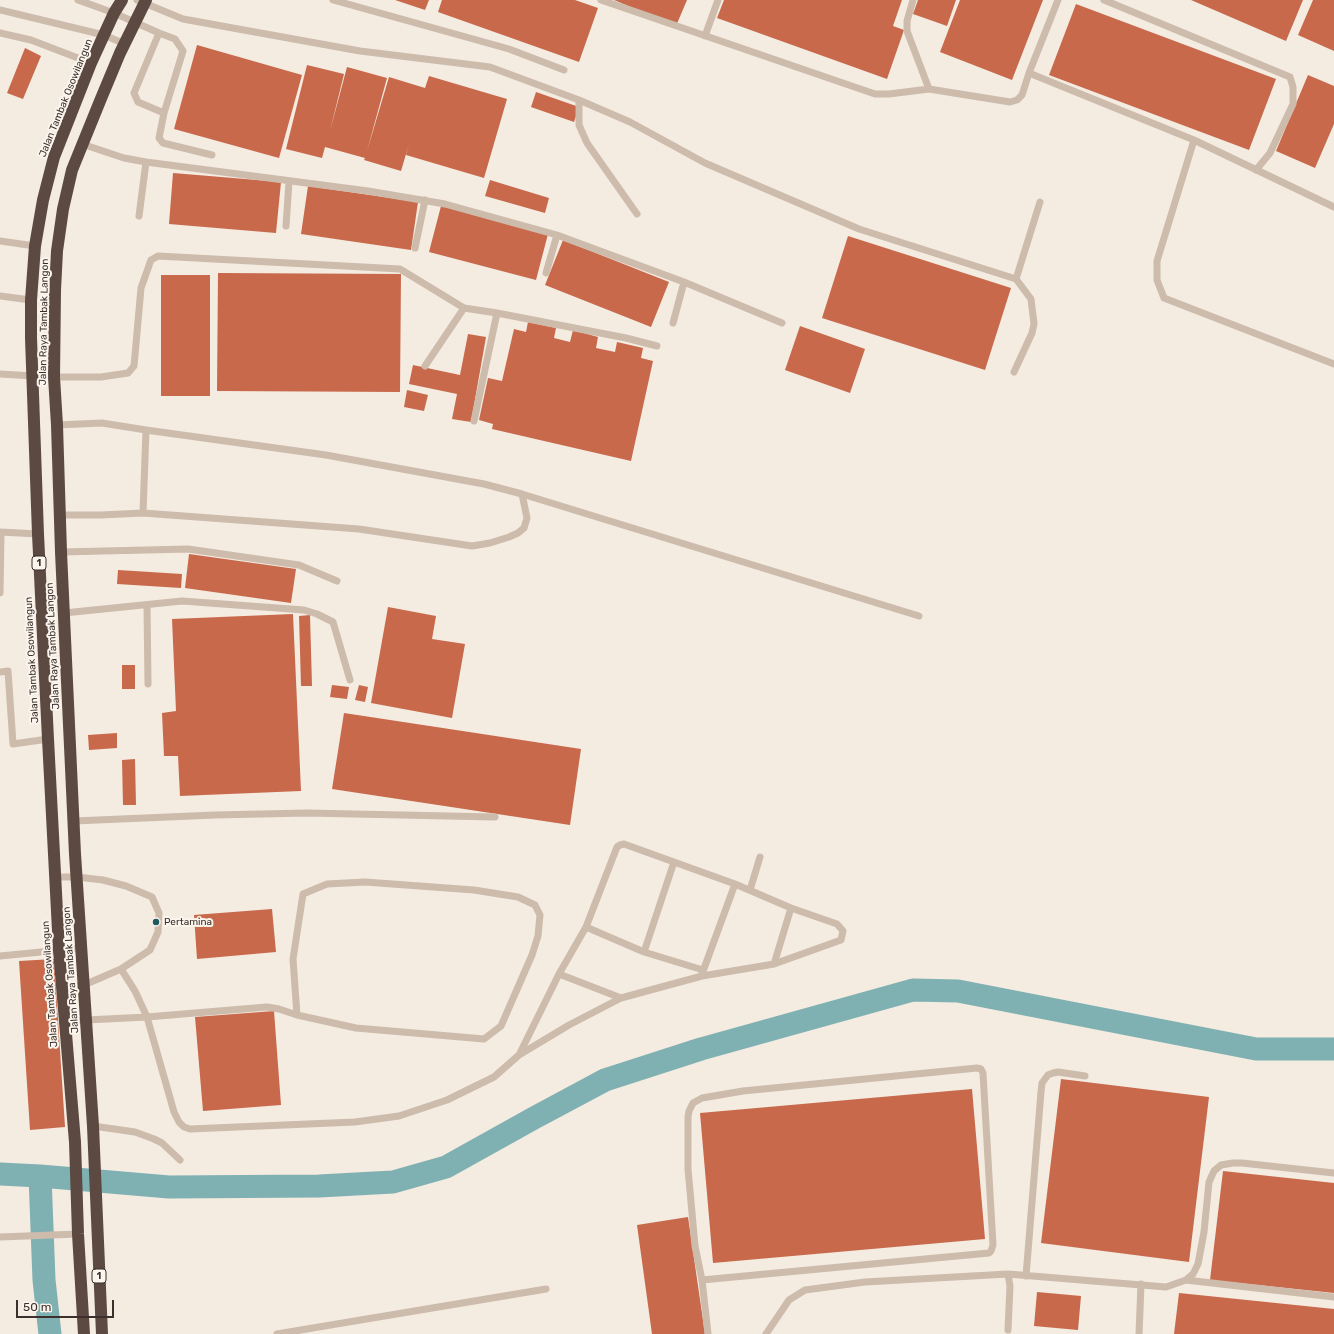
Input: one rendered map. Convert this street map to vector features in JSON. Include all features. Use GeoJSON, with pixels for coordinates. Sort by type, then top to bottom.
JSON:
{"type":"FeatureCollection","features":[{"type":"Feature","properties":{"kind":"highway","name":"Jalan Tambak Osowilangun"},"geometry":{"type":"LineString","coordinates":[[84,1334],[78,1234],[79,1220],[75,1142],[59,950],[55,877],[38,534],[32,376],[31,300],[35,246],[43,200],[54,157],[91,63],[114,13],[122,0]]}},
{"type":"Feature","properties":{"kind":"highway","name":"Jalan Raya Tambak Langon"},"geometry":{"type":"LineString","coordinates":[[102,1334],[94,1140],[77,877],[60,552],[57,425],[54,377],[54,330],[57,251],[63,209],[72,170],[143,1]]}},
{"type":"Feature","properties":{"kind":"lane"},"geometry":{"type":"LineString","coordinates":[[78,0],[114,13],[175,39],[183,51],[164,113],[160,138],[163,143],[212,155]]}},
{"type":"Feature","properties":{"kind":"lane"},"geometry":{"type":"LineString","coordinates":[[333,0],[509,49],[564,70]]}},
{"type":"Feature","properties":{"kind":"lane"},"geometry":{"type":"LineString","coordinates":[[601,0],[875,94],[890,94],[929,89],[1010,102],[1016,100],[1022,95],[1029,73],[1058,0]]}},
{"type":"Feature","properties":{"kind":"lane"},"geometry":{"type":"LineString","coordinates":[[705,36],[718,0]]}},
{"type":"Feature","properties":{"kind":"lane"},"geometry":{"type":"LineString","coordinates":[[913,0],[907,21],[907,31],[929,89]]}},
{"type":"Feature","properties":{"kind":"lane"},"geometry":{"type":"LineString","coordinates":[[1104,0],[1290,77],[1293,87],[1293,104],[1270,152],[1256,170]]}},
{"type":"Feature","properties":{"kind":"lane"},"geometry":{"type":"LineString","coordinates":[[143,1],[183,19],[360,51],[490,67],[579,100],[630,122],[705,163],[859,230],[1016,279],[1031,300],[1034,324],[1032,333],[1014,372]]}},
{"type":"Feature","properties":{"kind":"lane"},"geometry":{"type":"LineString","coordinates":[[0,10],[104,35],[125,44]]}},
{"type":"Feature","properties":{"kind":"lane"},"geometry":{"type":"LineString","coordinates":[[0,33],[31,40],[91,63]]}},
{"type":"Feature","properties":{"kind":"lane"},"geometry":{"type":"LineString","coordinates":[[159,33],[134,93],[138,102],[164,113]]}},
{"type":"Feature","properties":{"kind":"lane"},"geometry":{"type":"LineString","coordinates":[[1029,73],[1194,140],[1334,208]]}},
{"type":"Feature","properties":{"kind":"lane"},"geometry":{"type":"LineString","coordinates":[[579,100],[579,125],[587,143],[637,214]]}},
{"type":"Feature","properties":{"kind":"lane"},"geometry":{"type":"LineString","coordinates":[[1194,140],[1157,261],[1157,280],[1164,298],[1334,364]]}},
{"type":"Feature","properties":{"kind":"lane"},"geometry":{"type":"LineString","coordinates":[[82,144],[124,158],[146,162],[289,182],[368,191],[445,204],[557,235],[684,282],[782,323]]}},
{"type":"Feature","properties":{"kind":"lane"},"geometry":{"type":"LineString","coordinates":[[139,216],[146,162]]}},
{"type":"Feature","properties":{"kind":"lane"},"geometry":{"type":"LineString","coordinates":[[286,226],[289,182]]}},
{"type":"Feature","properties":{"kind":"lane"},"geometry":{"type":"LineString","coordinates":[[415,248],[425,200]]}},
{"type":"Feature","properties":{"kind":"lane"},"geometry":{"type":"LineString","coordinates":[[1016,279],[1040,202]]}},
{"type":"Feature","properties":{"kind":"lane"},"geometry":{"type":"LineString","coordinates":[[546,273],[557,235]]}},
{"type":"Feature","properties":{"kind":"lane"},"geometry":{"type":"LineString","coordinates":[[0,241],[35,246]]}},
{"type":"Feature","properties":{"kind":"lane"},"geometry":{"type":"LineString","coordinates":[[54,377],[102,377],[128,373],[134,366],[141,288],[151,260],[158,256],[400,269],[464,308],[626,338],[657,346]]}},
{"type":"Feature","properties":{"kind":"lane"},"geometry":{"type":"LineString","coordinates":[[673,323],[684,282]]}},
{"type":"Feature","properties":{"kind":"lane"},"geometry":{"type":"LineString","coordinates":[[0,296],[31,300]]}},
{"type":"Feature","properties":{"kind":"lane"},"geometry":{"type":"LineString","coordinates":[[425,366],[464,308]]}},
{"type":"Feature","properties":{"kind":"lane"},"geometry":{"type":"LineString","coordinates":[[474,421],[497,313]]}},
{"type":"Feature","properties":{"kind":"lane"},"geometry":{"type":"LineString","coordinates":[[0,374],[32,376]]}},
{"type":"Feature","properties":{"kind":"lane"},"geometry":{"type":"LineString","coordinates":[[57,425],[102,423],[326,455],[484,484],[522,494],[919,616]]}},
{"type":"Feature","properties":{"kind":"lane"},"geometry":{"type":"LineString","coordinates":[[142,513],[146,430]]}},
{"type":"Feature","properties":{"kind":"lane"},"geometry":{"type":"LineString","coordinates":[[60,515],[142,513],[359,529],[472,546],[490,543],[518,533],[524,528],[527,518],[522,494]]}},
{"type":"Feature","properties":{"kind":"lane"},"geometry":{"type":"LineString","coordinates":[[0,593],[1,532],[38,534]]}},
{"type":"Feature","properties":{"kind":"lane"},"geometry":{"type":"LineString","coordinates":[[60,552],[188,549],[299,565],[337,581]]}},
{"type":"Feature","properties":{"kind":"lane"},"geometry":{"type":"LineString","coordinates":[[64,613],[182,601],[304,610],[317,614],[333,622],[350,680]]}},
{"type":"Feature","properties":{"kind":"lane"},"geometry":{"type":"LineString","coordinates":[[147,605],[148,684]]}},
{"type":"Feature","properties":{"kind":"lane"},"geometry":{"type":"LineString","coordinates":[[0,672],[8,671],[13,744],[48,739]]}},
{"type":"Feature","properties":{"kind":"lane"},"geometry":{"type":"LineString","coordinates":[[74,821],[307,813],[495,817]]}},
{"type":"Feature","properties":{"kind":"lane"},"geometry":{"type":"LineString","coordinates":[[121,969],[135,991],[146,1017],[174,1112],[179,1122],[184,1127],[190,1129],[356,1122],[399,1116],[447,1100],[494,1076],[519,1054],[569,1025],[621,998],[703,973],[774,964],[841,940],[843,930],[837,924],[791,908],[735,884],[624,844],[620,845],[617,847],[586,927],[559,974],[519,1054]]}},
{"type":"Feature","properties":{"kind":"lane"},"geometry":{"type":"LineString","coordinates":[[750,890],[760,858]]}},
{"type":"Feature","properties":{"kind":"lane"},"geometry":{"type":"LineString","coordinates":[[644,952],[674,862]]}},
{"type":"Feature","properties":{"kind":"lane"},"geometry":{"type":"LineString","coordinates":[[55,877],[77,877],[103,880],[126,886],[152,898],[159,913],[158,932],[150,950],[121,969],[84,985],[63,987]]}},
{"type":"Feature","properties":{"kind":"lane"},"geometry":{"type":"LineString","coordinates":[[66,1022],[146,1017],[267,1006],[279,1008],[297,1015],[356,1028],[484,1039],[501,1026],[532,955],[538,936],[540,915],[535,905],[518,897],[474,890],[365,882],[327,884],[303,894],[299,912],[293,959],[297,1015]]}},
{"type":"Feature","properties":{"kind":"lane"},"geometry":{"type":"LineString","coordinates":[[703,973],[735,884]]}},
{"type":"Feature","properties":{"kind":"lane"},"geometry":{"type":"LineString","coordinates":[[774,964],[791,908]]}},
{"type":"Feature","properties":{"kind":"lane"},"geometry":{"type":"LineString","coordinates":[[586,927],[644,952],[703,973]]}},
{"type":"Feature","properties":{"kind":"lane"},"geometry":{"type":"LineString","coordinates":[[0,956],[82,948]]}},
{"type":"Feature","properties":{"kind":"lane"},"geometry":{"type":"LineString","coordinates":[[559,974],[621,998]]}},
{"type":"Feature","properties":{"kind":"lane"},"geometry":{"type":"LineString","coordinates":[[702,1280],[991,1252],[993,1248],[983,1073],[981,1069],[978,1068],[742,1090],[697,1100],[689,1111],[688,1169],[695,1246],[702,1280],[708,1334]]}},
{"type":"Feature","properties":{"kind":"lane"},"geometry":{"type":"LineString","coordinates":[[1026,1276],[1042,1084],[1048,1075],[1058,1072],[1085,1076]]}},
{"type":"Feature","properties":{"kind":"lane"},"geometry":{"type":"LineString","coordinates":[[93,1126],[135,1132],[154,1139],[162,1143],[180,1160]]}},
{"type":"Feature","properties":{"kind":"lane"},"geometry":{"type":"LineString","coordinates":[[766,1334],[789,1300],[805,1290],[865,1282],[1008,1274],[1166,1287],[1186,1280],[1193,1274],[1198,1264],[1201,1253],[1209,1182],[1214,1171],[1221,1165],[1232,1162],[1334,1173]]}},
{"type":"Feature","properties":{"kind":"lane"},"geometry":{"type":"LineString","coordinates":[[0,1237],[78,1234]]}},
{"type":"Feature","properties":{"kind":"lane"},"geometry":{"type":"LineString","coordinates":[[1008,1274],[1010,1286],[1008,1330]]}},
{"type":"Feature","properties":{"kind":"lane"},"geometry":{"type":"LineString","coordinates":[[1186,1280],[1334,1297]]}},
{"type":"Feature","properties":{"kind":"lane"},"geometry":{"type":"LineString","coordinates":[[1139,1334],[1141,1284]]}},
{"type":"Feature","properties":{"kind":"lane"},"geometry":{"type":"LineString","coordinates":[[277,1334],[546,1289]]}},
{"type":"Feature","properties":{"kind":"building"},"geometry":{"type":"Polygon","coordinates":[[[395,0],[429,0],[425,10],[395,0]]]}},
{"type":"Feature","properties":{"kind":"building"},"geometry":{"type":"Polygon","coordinates":[[[442,0],[575,0],[598,8],[579,62],[438,12],[442,0]]]}},
{"type":"Feature","properties":{"kind":"building"},"geometry":{"type":"Polygon","coordinates":[[[614,0],[687,0],[676,26],[614,0]]]}},
{"type":"Feature","properties":{"kind":"building"},"geometry":{"type":"Polygon","coordinates":[[[724,0],[902,0],[893,26],[904,30],[887,79],[717,18],[724,0]]]}},
{"type":"Feature","properties":{"kind":"building"},"geometry":{"type":"Polygon","coordinates":[[[918,0],[956,0],[947,26],[913,14],[918,0]]]}},
{"type":"Feature","properties":{"kind":"building"},"geometry":{"type":"Polygon","coordinates":[[[960,0],[1043,0],[1012,80],[940,52],[960,0]]]}},
{"type":"Feature","properties":{"kind":"building"},"geometry":{"type":"Polygon","coordinates":[[[1191,0],[1303,0],[1286,41],[1191,0]]]}},
{"type":"Feature","properties":{"kind":"building"},"geometry":{"type":"Polygon","coordinates":[[[1313,0],[1334,0],[1334,51],[1298,35],[1313,0]]]}},
{"type":"Feature","properties":{"kind":"building"},"geometry":{"type":"Polygon","coordinates":[[[1076,4],[1276,79],[1249,150],[1049,75],[1076,4]]]}},
{"type":"Feature","properties":{"kind":"building"},"geometry":{"type":"Polygon","coordinates":[[[197,45],[302,75],[279,158],[174,129],[197,45]]]}},
{"type":"Feature","properties":{"kind":"building"},"geometry":{"type":"Polygon","coordinates":[[[25,48],[41,56],[23,99],[7,93],[25,48]]]}},
{"type":"Feature","properties":{"kind":"building"},"geometry":{"type":"Polygon","coordinates":[[[307,65],[344,74],[330,131],[347,67],[387,78],[367,151],[389,77],[425,88],[429,76],[507,99],[484,178],[406,155],[409,144],[401,171],[364,160],[365,158],[325,147],[322,158],[286,149],[307,65]]]}},
{"type":"Feature","properties":{"kind":"building"},"geometry":{"type":"Polygon","coordinates":[[[1308,75],[1334,86],[1334,124],[1315,168],[1276,151],[1308,75]]]}},
{"type":"Feature","properties":{"kind":"building"},"geometry":{"type":"Polygon","coordinates":[[[536,92],[579,107],[574,122],[531,107],[536,92]]]}},
{"type":"Feature","properties":{"kind":"building"},"geometry":{"type":"Polygon","coordinates":[[[173,173],[281,182],[276,233],[169,224],[173,173]]]}},
{"type":"Feature","properties":{"kind":"building"},"geometry":{"type":"Polygon","coordinates":[[[490,180],[549,198],[545,213],[485,196],[490,180]]]}},
{"type":"Feature","properties":{"kind":"building"},"geometry":{"type":"Polygon","coordinates":[[[308,186],[418,202],[411,250],[301,234],[308,186]]]}},
{"type":"Feature","properties":{"kind":"building"},"geometry":{"type":"Polygon","coordinates":[[[441,206],[548,234],[536,280],[429,252],[441,206]]]}},
{"type":"Feature","properties":{"kind":"building"},"geometry":{"type":"Polygon","coordinates":[[[848,236],[1011,288],[985,370],[822,318],[848,236]]]}},
{"type":"Feature","properties":{"kind":"building"},"geometry":{"type":"Polygon","coordinates":[[[563,240],[669,282],[651,327],[545,285],[563,240]]]}},
{"type":"Feature","properties":{"kind":"building"},"geometry":{"type":"Polygon","coordinates":[[[218,273],[401,274],[400,392],[217,391],[218,273]]]}},
{"type":"Feature","properties":{"kind":"building"},"geometry":{"type":"Polygon","coordinates":[[[161,275],[210,275],[210,396],[161,396],[161,275]]]}},
{"type":"Feature","properties":{"kind":"building"},"geometry":{"type":"Polygon","coordinates":[[[528,322],[556,328],[554,338],[570,342],[573,330],[598,337],[596,348],[615,352],[617,342],[643,348],[641,358],[653,361],[631,461],[492,429],[493,424],[479,420],[488,378],[502,381],[514,329],[526,332],[528,322]]]}},
{"type":"Feature","properties":{"kind":"building"},"geometry":{"type":"Polygon","coordinates":[[[800,326],[865,349],[850,393],[785,370],[800,326]]]}},
{"type":"Feature","properties":{"kind":"building"},"geometry":{"type":"Polygon","coordinates":[[[468,334],[486,337],[471,422],[452,419],[457,394],[409,384],[413,365],[460,375],[468,334]]]}},
{"type":"Feature","properties":{"kind":"building"},"geometry":{"type":"Polygon","coordinates":[[[407,390],[428,395],[424,411],[404,407],[407,390]]]}},
{"type":"Feature","properties":{"kind":"building"},"geometry":{"type":"Polygon","coordinates":[[[189,554],[296,569],[291,603],[185,588],[189,554]]]}},
{"type":"Feature","properties":{"kind":"building"},"geometry":{"type":"Polygon","coordinates":[[[118,570],[182,574],[181,588],[117,584],[118,570]]]}},
{"type":"Feature","properties":{"kind":"building"},"geometry":{"type":"Polygon","coordinates":[[[388,607],[436,616],[432,639],[465,644],[452,718],[371,703],[388,607]]]}},
{"type":"Feature","properties":{"kind":"building"},"geometry":{"type":"Polygon","coordinates":[[[293,614],[301,791],[180,796],[178,756],[164,756],[162,713],[176,711],[172,619],[293,614]]]}},
{"type":"Feature","properties":{"kind":"building"},"geometry":{"type":"Polygon","coordinates":[[[310,615],[312,686],[301,686],[299,616],[310,615]]]}},
{"type":"Feature","properties":{"kind":"building"},"geometry":{"type":"Polygon","coordinates":[[[122,665],[135,665],[135,689],[122,689],[122,665]]]}},
{"type":"Feature","properties":{"kind":"building"},"geometry":{"type":"Polygon","coordinates":[[[332,685],[349,687],[347,699],[330,697],[332,685]]]}},
{"type":"Feature","properties":{"kind":"building"},"geometry":{"type":"Polygon","coordinates":[[[359,685],[368,687],[365,702],[355,700],[359,685]]]}},
{"type":"Feature","properties":{"kind":"building"},"geometry":{"type":"Polygon","coordinates":[[[344,713],[581,749],[570,825],[332,789],[344,713]]]}},
{"type":"Feature","properties":{"kind":"building"},"geometry":{"type":"Polygon","coordinates":[[[117,733],[117,748],[89,750],[88,735],[117,733]]]}},
{"type":"Feature","properties":{"kind":"building"},"geometry":{"type":"Polygon","coordinates":[[[135,759],[136,805],[123,805],[122,760],[135,759]]]}},
{"type":"Feature","properties":{"kind":"building"},"geometry":{"type":"Polygon","coordinates":[[[272,909],[276,952],[197,959],[194,915],[272,909]]]}},
{"type":"Feature","properties":{"kind":"building"},"geometry":{"type":"Polygon","coordinates":[[[54,959],[65,1127],[30,1130],[19,961],[54,959]]]}},
{"type":"Feature","properties":{"kind":"building"},"geometry":{"type":"Polygon","coordinates":[[[274,1011],[281,1105],[203,1111],[195,1017],[274,1011]]]}},
{"type":"Feature","properties":{"kind":"building"},"geometry":{"type":"Polygon","coordinates":[[[1061,1079],[1209,1097],[1189,1262],[1041,1243],[1061,1079]]]}},
{"type":"Feature","properties":{"kind":"building"},"geometry":{"type":"Polygon","coordinates":[[[972,1089],[985,1239],[713,1263],[700,1113],[972,1089]]]}},
{"type":"Feature","properties":{"kind":"building"},"geometry":{"type":"Polygon","coordinates":[[[1223,1171],[1334,1183],[1334,1293],[1210,1280],[1223,1171]]]}},
{"type":"Feature","properties":{"kind":"building"},"geometry":{"type":"Polygon","coordinates":[[[688,1217],[705,1334],[652,1334],[637,1225],[688,1217]]]}},
{"type":"Feature","properties":{"kind":"building"},"geometry":{"type":"Polygon","coordinates":[[[1037,1292],[1081,1296],[1078,1330],[1034,1326],[1037,1292]]]}},
{"type":"Feature","properties":{"kind":"building"},"geometry":{"type":"Polygon","coordinates":[[[1179,1293],[1334,1309],[1334,1334],[1174,1334],[1179,1293]]]}},
{"type":"Feature","properties":{"kind":"waterway"},"geometry":{"type":"LineString","coordinates":[[0,1174],[169,1187],[319,1186],[393,1182],[446,1167],[605,1080],[701,1049],[913,990],[958,991],[1256,1049],[1334,1049]]}},
{"type":"Feature","properties":{"kind":"waterway"},"geometry":{"type":"LineString","coordinates":[[40,1176],[44,1280],[50,1334]]}},
{"type":"Feature","properties":{"kind":"place","name":"Pertamina"},"geometry":{"type":"Point","coordinates":[156,922]}}]}
